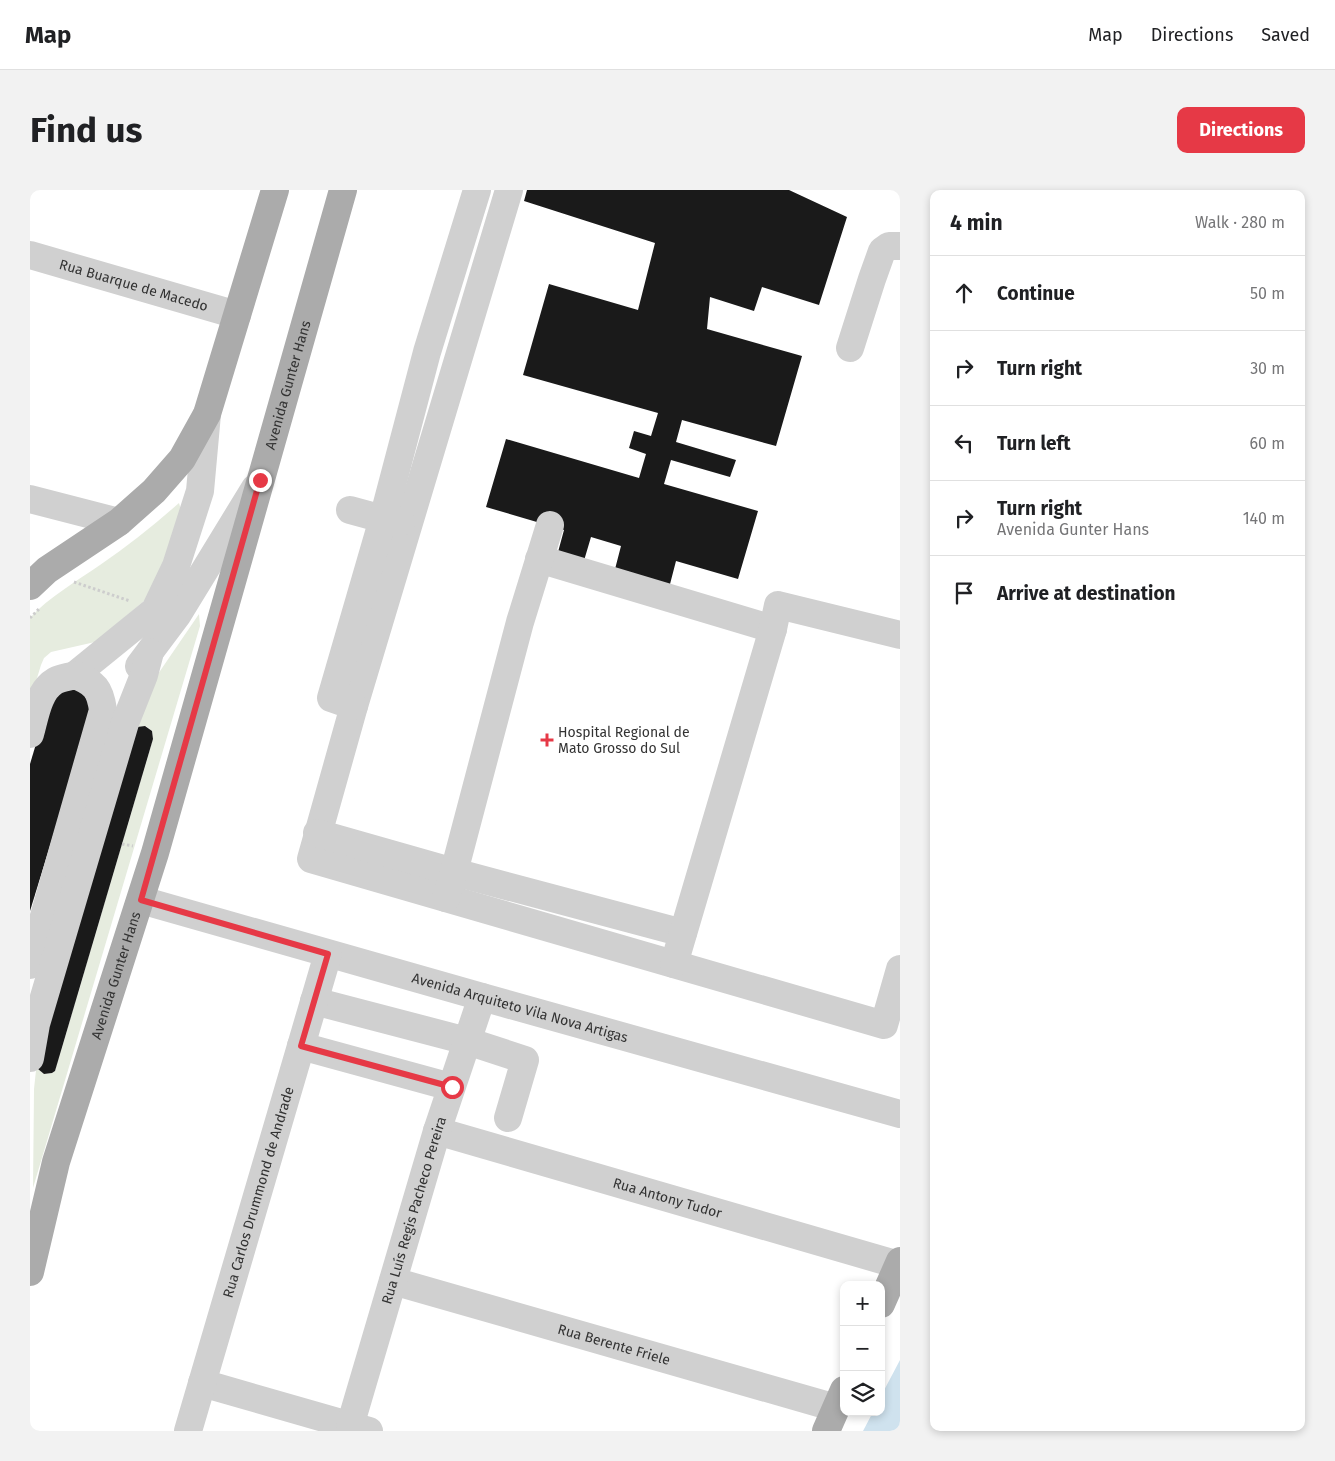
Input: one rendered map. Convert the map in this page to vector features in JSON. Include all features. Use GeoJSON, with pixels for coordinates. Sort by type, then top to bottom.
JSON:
{"type":"FeatureCollection","features":[{"type":"Feature","properties":{"kind":"main road"},"geometry":{"type":"LineString","coordinates":[[30,586],[47,570],[119,522],[154,491],[182,458],[207,414],[275,190]]}},
{"type":"Feature","properties":{"kind":"main road","name":"Avenida Gunter Hans"},"geometry":{"type":"LineString","coordinates":[[30,1272],[56,1162],[141,900],[343,190]]}},
{"type":"Feature","properties":{"kind":"main road"},"geometry":{"type":"LineString","coordinates":[[885,1295],[899,1263]]}},
{"type":"Feature","properties":{"kind":"street"},"geometry":{"type":"LineString","coordinates":[[477,190],[427,352],[383,519],[342,702],[317,833],[450,885],[674,964],[884,1025],[900,969]]}},
{"type":"Feature","properties":{"kind":"street"},"geometry":{"type":"LineString","coordinates":[[342,702],[410,523],[458,362],[502,192]]}},
{"type":"Feature","properties":{"kind":"street"},"geometry":{"type":"LineString","coordinates":[[850,348],[882,251],[889,246],[900,246]]}},
{"type":"Feature","properties":{"kind":"street","name":"Rua Buarque de Macedo"},"geometry":{"type":"LineString","coordinates":[[30,255],[237,315]]}},
{"type":"Feature","properties":{"kind":"street"},"geometry":{"type":"LineString","coordinates":[[427,352],[458,362]]}},
{"type":"Feature","properties":{"kind":"street"},"geometry":{"type":"LineString","coordinates":[[30,734],[40,700],[46,689],[56,681],[75,675],[155,610],[176,566],[200,490],[207,414]]}},
{"type":"Feature","properties":{"kind":"street"},"geometry":{"type":"LineString","coordinates":[[30,965],[104,710],[178,614],[260,480]]}},
{"type":"Feature","properties":{"kind":"street"},"geometry":{"type":"LineString","coordinates":[[30,499],[119,522]]}},
{"type":"Feature","properties":{"kind":"street"},"geometry":{"type":"LineString","coordinates":[[350,510],[383,519],[410,523]]}},
{"type":"Feature","properties":{"kind":"street"},"geometry":{"type":"LineString","coordinates":[[450,885],[520,622],[550,525]]}},
{"type":"Feature","properties":{"kind":"street"},"geometry":{"type":"LineString","coordinates":[[539,559],[773,630]]}},
{"type":"Feature","properties":{"kind":"street"},"geometry":{"type":"LineString","coordinates":[[674,964],[773,630],[778,605],[900,635]]}},
{"type":"Feature","properties":{"kind":"street"},"geometry":{"type":"LineString","coordinates":[[30,1058],[36,1024],[125,723],[144,675],[150,652]]}},
{"type":"Feature","properties":{"kind":"street"},"geometry":{"type":"LineString","coordinates":[[75,675],[95,686],[101,695],[104,710]]}},
{"type":"Feature","properties":{"kind":"street"},"geometry":{"type":"LineString","coordinates":[[450,885],[683,933]]}},
{"type":"Feature","properties":{"kind":"street","name":"Avenida Arquiteto Vila Nova Artigas"},"geometry":{"type":"LineString","coordinates":[[141,900],[482,998],[900,1114]]}},
{"type":"Feature","properties":{"kind":"street","name":"Rua Carlos Drummond de Andrade"},"geometry":{"type":"LineString","coordinates":[[188,1431],[328,954]]}},
{"type":"Feature","properties":{"kind":"street","name":"Rua Luís Regis Pacheco Pereira"},"geometry":{"type":"LineString","coordinates":[[360,1428],[393,1281],[437,1131],[482,998]]}},
{"type":"Feature","properties":{"kind":"street"},"geometry":{"type":"LineString","coordinates":[[314,1001],[467,1041],[525,1060],[508,1118]]}},
{"type":"Feature","properties":{"kind":"street"},"geometry":{"type":"LineString","coordinates":[[301,1046],[452,1087]]}},
{"type":"Feature","properties":{"kind":"street","name":"Rua Antony Tudor"},"geometry":{"type":"LineString","coordinates":[[437,1131],[899,1263]]}},
{"type":"Feature","properties":{"kind":"street","name":"Rua Berente Friele"},"geometry":{"type":"LineString","coordinates":[[393,1281],[835,1410]]}},
{"type":"Feature","properties":{"kind":"street"},"geometry":{"type":"LineString","coordinates":[[202,1383],[360,1428]]}},
{"type":"Feature","properties":{"kind":"shaded area"},"geometry":{"type":"Polygon","coordinates":[[[179,503],[181,510],[174,543],[150,596],[95,642],[51,652],[44,658],[30,701],[30,618],[54,596],[121,550],[179,503]]]}},
{"type":"Feature","properties":{"kind":"shaded area"},"geometry":{"type":"Polygon","coordinates":[[[199,614],[200,626],[33,1188],[34,1089],[37,1061],[38,1069],[44,1074],[55,1071],[153,739],[152,731],[146,726],[137,727],[158,674],[199,614]]]}},
{"type":"Feature","properties":{"kind":"water"},"geometry":{"type":"Polygon","coordinates":[[[900,1360],[900,1431],[863,1431],[871,1416],[885,1416],[885,1388],[900,1360]]]}},
{"type":"Feature","properties":{"kind":"building"},"geometry":{"type":"Polygon","coordinates":[[[527,190],[789,190],[847,217],[819,305],[762,287],[754,311],[710,297],[707,329],[802,356],[776,446],[682,420],[676,442],[736,460],[730,477],[671,460],[664,484],[758,511],[738,579],[676,561],[669,588],[614,573],[621,546],[591,537],[583,564],[558,552],[564,530],[486,507],[506,439],[639,478],[646,454],[629,448],[634,431],[651,436],[658,413],[523,375],[549,284],[638,310],[655,243],[524,201],[527,190]]]}},
{"type":"Feature","properties":{"kind":"building"},"geometry":{"type":"Polygon","coordinates":[[[77,682],[92,709],[30,911],[30,764],[50,697],[77,682]]]}},
{"type":"Feature","properties":{"kind":"building"},"geometry":{"type":"Polygon","coordinates":[[[145,726],[152,731],[153,739],[55,1071],[44,1074],[38,1069],[37,1061],[137,727],[145,726]]]}},
{"type":"Feature","properties":{"kind":"place","name":"Hospital Regional de Mato Grosso do Sul"},"geometry":{"type":"Point","coordinates":[547,740]}},
{"type":"Feature","properties":{"kind":"route"},"geometry":{"type":"LineString","coordinates":[[260,480],[141,900],[328,954],[301,1046],[452,1087]]}}]}
